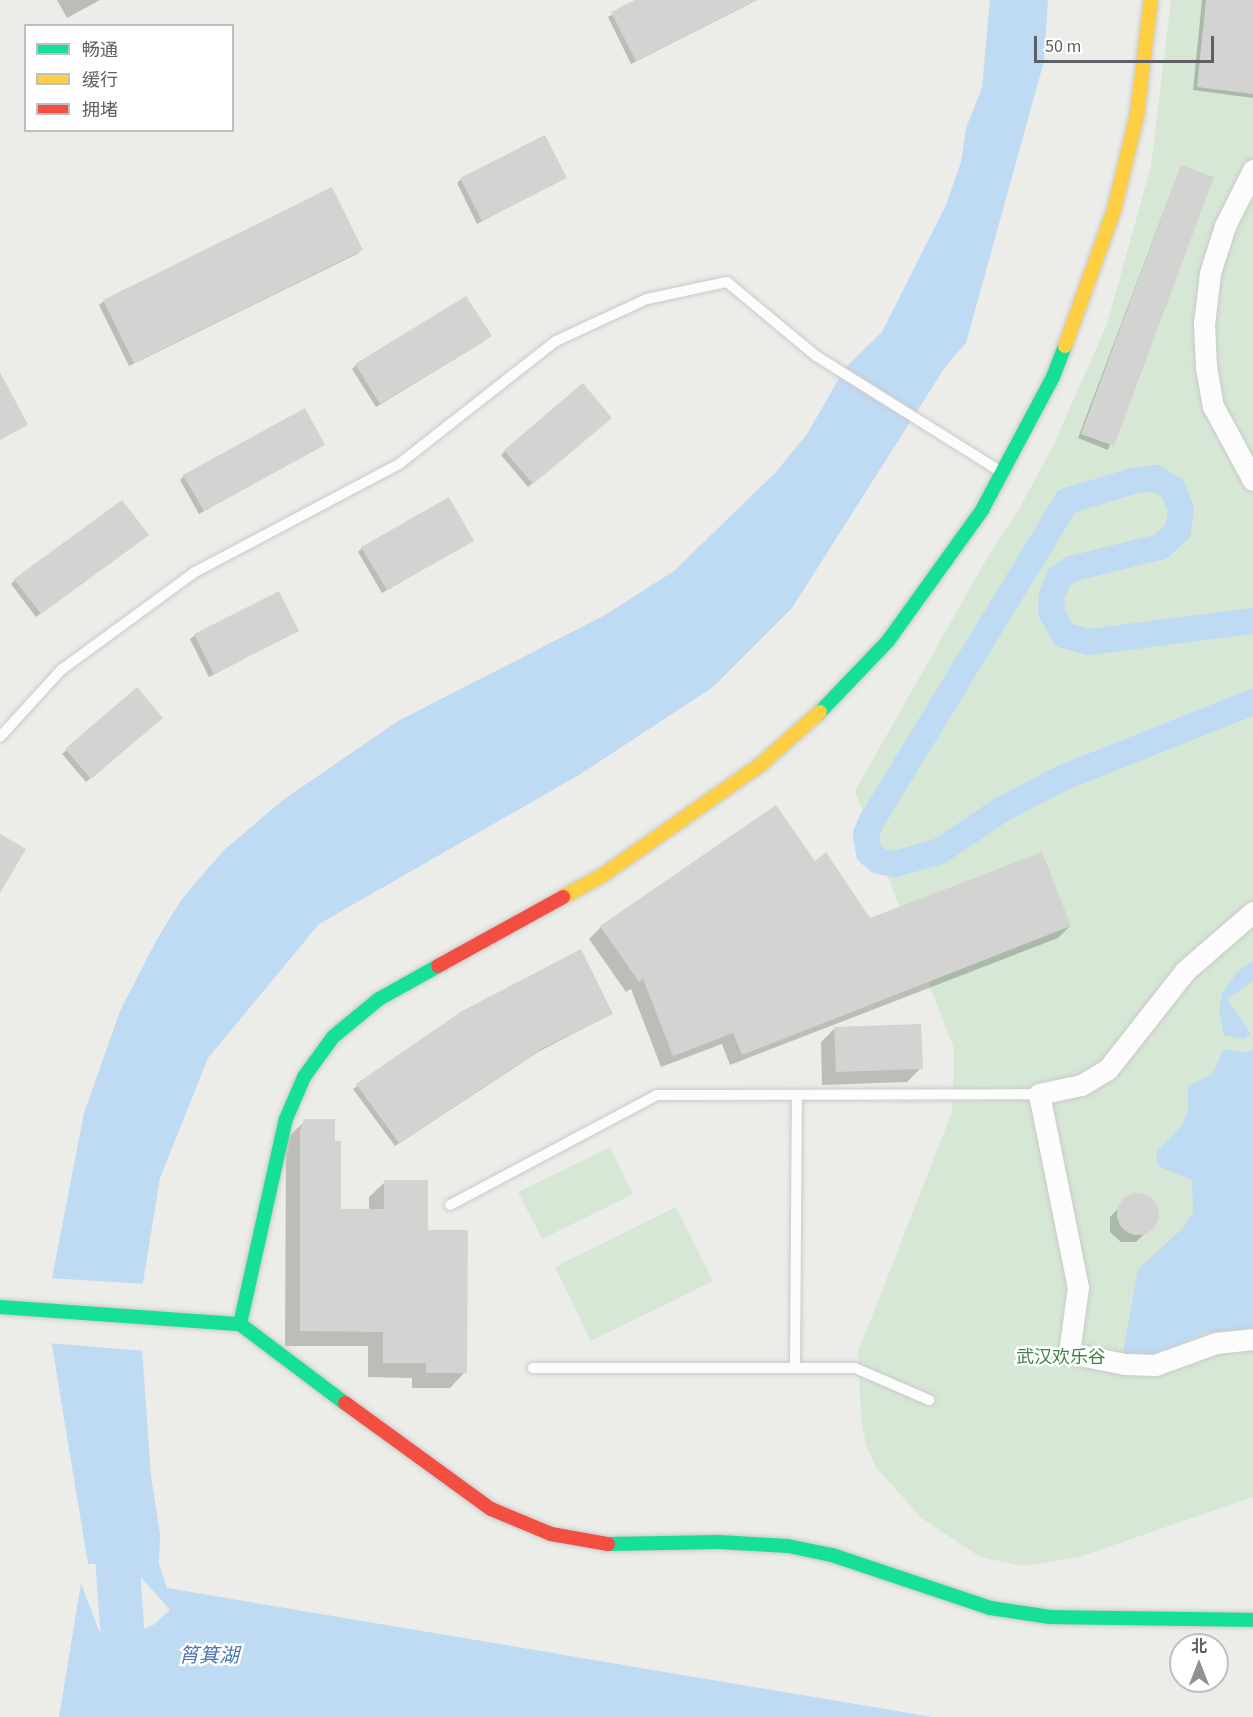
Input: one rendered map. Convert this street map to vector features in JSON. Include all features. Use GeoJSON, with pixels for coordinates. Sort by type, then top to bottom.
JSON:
{"type":"FeatureCollection","features":[{"type":"Feature","properties":{"kind":"street"},"geometry":{"type":"LineString","coordinates":[[240,1324],[286,1119],[304,1077],[333,1037],[379,999],[603,875],[760,765],[815,717],[888,641],[982,510],[1003,473],[1076,324],[1113,210],[1137,115],[1151,0]]}},
{"type":"Feature","properties":{"kind":"street"},"geometry":{"type":"LineString","coordinates":[[1253,170],[1231,209],[1210,273],[1204,340],[1214,406],[1253,480]]}},
{"type":"Feature","properties":{"kind":"street"},"geometry":{"type":"LineString","coordinates":[[1253,912],[1209,948],[1163,995],[1108,1069],[1081,1085],[1040,1094],[1078,1287],[1069,1353],[1119,1363],[1155,1365],[1216,1343],[1253,1339]]}},
{"type":"Feature","properties":{"kind":"street"},"geometry":{"type":"LineString","coordinates":[[0,1307],[240,1324],[456,1486],[491,1509],[551,1534],[621,1546],[719,1542],[788,1546],[832,1555],[990,1608],[1050,1617],[1253,1620]]}},
{"type":"Feature","properties":{"kind":"lane"},"geometry":{"type":"LineString","coordinates":[[0,737],[61,670],[195,572],[399,464],[555,341],[647,299],[727,282],[816,356],[1003,473]]}},
{"type":"Feature","properties":{"kind":"lane"},"geometry":{"type":"LineString","coordinates":[[450,1205],[657,1095],[1040,1094]]}},
{"type":"Feature","properties":{"kind":"lane"},"geometry":{"type":"LineString","coordinates":[[795,1367],[797,1095]]}},
{"type":"Feature","properties":{"kind":"lane"},"geometry":{"type":"LineString","coordinates":[[533,1368],[855,1368],[929,1400]]}},
{"type":"Feature","properties":{"kind":"green space","name":"武汉欢乐谷"},"geometry":{"type":"Polygon","coordinates":[[[1171,0],[1253,0],[1253,1497],[1079,1557],[1023,1566],[980,1557],[921,1518],[876,1467],[866,1445],[861,1418],[858,1352],[952,1112],[954,1049],[855,791],[1053,446],[1107,324],[1151,166],[1171,0]]]}},
{"type":"Feature","properties":{"kind":"green space"},"geometry":{"type":"Polygon","coordinates":[[[610,1147],[633,1194],[542,1239],[518,1192],[610,1147]]]}},
{"type":"Feature","properties":{"kind":"green space"},"geometry":{"type":"Polygon","coordinates":[[[676,1207],[713,1281],[591,1341],[555,1267],[676,1207]]]}},
{"type":"Feature","properties":{"kind":"water","name":"筲箕湖"},"geometry":{"type":"Polygon","coordinates":[[[990,0],[1048,0],[1044,61],[966,343],[945,367],[792,608],[713,687],[579,775],[319,924],[208,1058],[160,1178],[139,1307],[151,1476],[160,1534],[159,1564],[167,1588],[932,1717],[59,1717],[81,1583],[99,1631],[123,1638],[153,1625],[170,1610],[137,1573],[133,1562],[88,1564],[46,1309],[84,1113],[120,1011],[156,941],[181,900],[224,850],[283,800],[398,721],[605,615],[674,571],[776,472],[807,434],[845,368],[882,332],[946,205],[961,162],[966,128],[982,88],[990,0]]]}},
{"type":"Feature","properties":{"kind":"water"},"geometry":{"type":"Polygon","coordinates":[[[1253,961],[1253,981],[1227,999],[1251,1034],[1244,1039],[1224,1035],[1219,1011],[1222,994],[1237,972],[1253,961]]]}},
{"type":"Feature","properties":{"kind":"water"},"geometry":{"type":"Polygon","coordinates":[[[1224,1049],[1247,1053],[1253,1049],[1253,1328],[1205,1333],[1155,1354],[1123,1353],[1138,1269],[1183,1228],[1193,1212],[1192,1180],[1158,1166],[1156,1153],[1182,1126],[1188,1109],[1188,1086],[1212,1074],[1224,1049]]]}},
{"type":"Feature","properties":{"kind":"pier"},"geometry":{"type":"Polygon","coordinates":[[[48,1278],[146,1284],[142,1307],[145,1351],[48,1343],[43,1309],[48,1278]]]}},
{"type":"Feature","properties":{"kind":"building"},"geometry":{"type":"Polygon","coordinates":[[[635,0],[756,0],[636,61],[611,12],[635,0]]]}},
{"type":"Feature","properties":{"kind":"building"},"geometry":{"type":"Polygon","coordinates":[[[1206,0],[1253,0],[1253,94],[1197,87],[1206,0]]]}},
{"type":"Feature","properties":{"kind":"building"},"geometry":{"type":"Polygon","coordinates":[[[545,135],[567,178],[482,221],[460,178],[545,135]]]}},
{"type":"Feature","properties":{"kind":"building"},"geometry":{"type":"Polygon","coordinates":[[[1181,165],[1214,177],[1114,446],[1081,434],[1181,165]]]}},
{"type":"Feature","properties":{"kind":"building"},"geometry":{"type":"Polygon","coordinates":[[[332,187],[363,250],[134,363],[103,300],[332,187]]]}},
{"type":"Feature","properties":{"kind":"building"},"geometry":{"type":"Polygon","coordinates":[[[466,296],[492,336],[380,404],[355,364],[466,296]]]}},
{"type":"Feature","properties":{"kind":"building"},"geometry":{"type":"Polygon","coordinates":[[[0,372],[28,425],[0,440],[0,372]]]}},
{"type":"Feature","properties":{"kind":"building"},"geometry":{"type":"Polygon","coordinates":[[[583,383],[612,418],[533,484],[504,450],[583,383]]]}},
{"type":"Feature","properties":{"kind":"building"},"geometry":{"type":"Polygon","coordinates":[[[305,408],[325,445],[204,511],[183,475],[305,408]]]}},
{"type":"Feature","properties":{"kind":"building"},"geometry":{"type":"Polygon","coordinates":[[[449,497],[474,541],[387,590],[361,547],[449,497]]]}},
{"type":"Feature","properties":{"kind":"building"},"geometry":{"type":"Polygon","coordinates":[[[122,500],[149,535],[41,614],[14,579],[122,500]]]}},
{"type":"Feature","properties":{"kind":"building"},"geometry":{"type":"Polygon","coordinates":[[[279,591],[299,631],[214,674],[194,634],[279,591]]]}},
{"type":"Feature","properties":{"kind":"building"},"geometry":{"type":"Polygon","coordinates":[[[137,687],[163,718],[91,779],[65,749],[137,687]]]}},
{"type":"Feature","properties":{"kind":"building"},"geometry":{"type":"Polygon","coordinates":[[[776,805],[815,861],[826,852],[870,918],[1042,852],[1071,926],[742,1055],[733,1033],[673,1056],[643,979],[639,982],[600,926],[776,805]]]}},
{"type":"Feature","properties":{"kind":"building"},"geometry":{"type":"Polygon","coordinates":[[[0,834],[26,849],[0,893],[0,834]]]}},
{"type":"Feature","properties":{"kind":"building"},"geometry":{"type":"Polygon","coordinates":[[[581,949],[613,1014],[543,1048],[399,1143],[356,1084],[462,1011],[581,949]]]}},
{"type":"Feature","properties":{"kind":"building"},"geometry":{"type":"Polygon","coordinates":[[[921,1024],[923,1069],[836,1072],[834,1027],[921,1024]]]}},
{"type":"Feature","properties":{"kind":"building"},"geometry":{"type":"Polygon","coordinates":[[[304,1119],[335,1119],[335,1141],[341,1141],[341,1209],[384,1209],[384,1180],[428,1180],[428,1230],[468,1230],[467,1373],[426,1373],[426,1363],[383,1363],[383,1332],[300,1331],[300,1130],[304,1119]]]}},
{"type":"Feature","properties":{"kind":"building"},"geometry":{"type":"Polygon","coordinates":[[[1138,1193],[1153,1199],[1159,1214],[1153,1229],[1138,1235],[1123,1229],[1117,1214],[1123,1199],[1138,1193]]]}},
{"type":"Feature","properties":{"kind":"waterway"},"geometry":{"type":"LineString","coordinates":[[1253,621],[1088,642],[1064,635],[1051,612],[1052,594],[1059,578],[1071,569],[1160,547],[1178,531],[1181,509],[1173,489],[1156,478],[1133,481],[1067,501],[872,820],[866,834],[869,853],[879,861],[895,864],[940,851],[1001,810],[1062,778],[1253,702]]}},
{"type":"Feature","properties":{"kind":"waterway"},"geometry":{"type":"LineString","coordinates":[[113,1503],[123,1638]]}},
{"type":"Feature","properties":{"kind":"traffic: fast"},"geometry":{"type":"LineString","coordinates":[[820,712],[888,641],[982,510],[1053,377],[1065,346]]}},
{"type":"Feature","properties":{"kind":"traffic: fast"},"geometry":{"type":"LineString","coordinates":[[240,1324],[286,1119],[304,1077],[333,1037],[379,999],[438,966]]}},
{"type":"Feature","properties":{"kind":"traffic: fast"},"geometry":{"type":"LineString","coordinates":[[0,1307],[240,1324],[345,1403]]}},
{"type":"Feature","properties":{"kind":"traffic: fast"},"geometry":{"type":"LineString","coordinates":[[608,1544],[719,1542],[788,1546],[832,1555],[990,1608],[1050,1617],[1253,1620]]}},
{"type":"Feature","properties":{"kind":"traffic: slow"},"geometry":{"type":"LineString","coordinates":[[1065,346],[1114,210],[1137,115],[1151,0]]}},
{"type":"Feature","properties":{"kind":"traffic: slow"},"geometry":{"type":"LineString","coordinates":[[563,897],[603,875],[760,765],[820,712]]}},
{"type":"Feature","properties":{"kind":"traffic: jam"},"geometry":{"type":"LineString","coordinates":[[438,966],[563,897]]}},
{"type":"Feature","properties":{"kind":"traffic: jam"},"geometry":{"type":"LineString","coordinates":[[345,1403],[491,1509],[551,1534],[608,1544]]}}]}
